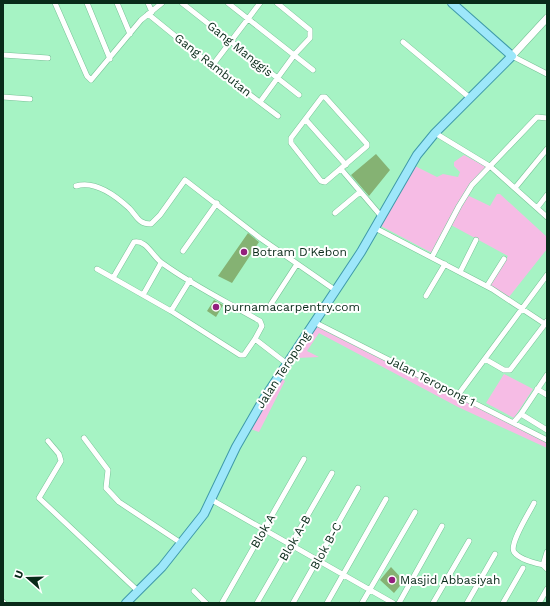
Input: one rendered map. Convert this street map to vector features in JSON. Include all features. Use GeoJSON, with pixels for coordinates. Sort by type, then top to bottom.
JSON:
{"type":"FeatureCollection","features":[{"type":"Feature","properties":{"kind":"main road"},"geometry":{"type":"LineString","coordinates":[[452,3],[513,54]]}},
{"type":"Feature","properties":{"kind":"main road","name":"Jalan Teropong"},"geometry":{"type":"LineString","coordinates":[[126,603],[181,544],[204,514],[236,448],[286,363],[375,228],[417,155],[435,133],[513,54]]}},
{"type":"Feature","properties":{"kind":"street"},"geometry":{"type":"LineString","coordinates":[[55,3],[89,79],[93,79],[130,34],[162,3]]}},
{"type":"Feature","properties":{"kind":"street"},"geometry":{"type":"LineString","coordinates":[[87,3],[110,59]]}},
{"type":"Feature","properties":{"kind":"street"},"geometry":{"type":"LineString","coordinates":[[117,3],[130,34]]}},
{"type":"Feature","properties":{"kind":"street"},"geometry":{"type":"LineString","coordinates":[[148,3],[150,13]]}},
{"type":"Feature","properties":{"kind":"street","name":"Gang Manggis"},"geometry":{"type":"LineString","coordinates":[[182,3],[299,95]]}},
{"type":"Feature","properties":{"kind":"street"},"geometry":{"type":"LineString","coordinates":[[228,3],[295,54],[312,70]]}},
{"type":"Feature","properties":{"kind":"street"},"geometry":{"type":"LineString","coordinates":[[212,66],[260,3]]}},
{"type":"Feature","properties":{"kind":"street"},"geometry":{"type":"LineString","coordinates":[[260,102],[295,54],[310,38],[310,30],[277,3]]}},
{"type":"Feature","properties":{"kind":"street","name":"Gang Rambutan"},"geometry":{"type":"LineString","coordinates":[[150,13],[212,66],[278,116]]}},
{"type":"Feature","properties":{"kind":"street"},"geometry":{"type":"LineString","coordinates":[[547,18],[513,54],[547,74]]}},
{"type":"Feature","properties":{"kind":"street"},"geometry":{"type":"LineString","coordinates":[[403,42],[470,98]]}},
{"type":"Feature","properties":{"kind":"street"},"geometry":{"type":"LineString","coordinates":[[3,55],[48,58]]}},
{"type":"Feature","properties":{"kind":"street"},"geometry":{"type":"LineString","coordinates":[[3,97],[30,100]]}},
{"type":"Feature","properties":{"kind":"street"},"geometry":{"type":"LineString","coordinates":[[325,97],[367,144],[365,150],[346,165],[325,182],[321,181],[292,145],[291,138],[306,120],[319,100],[325,97]]}},
{"type":"Feature","properties":{"kind":"street"},"geometry":{"type":"LineString","coordinates":[[432,257],[472,185],[491,167],[537,117],[547,118]]}},
{"type":"Feature","properties":{"kind":"street"},"geometry":{"type":"LineString","coordinates":[[306,120],[346,165]]}},
{"type":"Feature","properties":{"kind":"street"},"geometry":{"type":"LineString","coordinates":[[435,133],[491,167],[547,217]]}},
{"type":"Feature","properties":{"kind":"street"},"geometry":{"type":"LineString","coordinates":[[515,188],[547,149]]}},
{"type":"Feature","properties":{"kind":"street"},"geometry":{"type":"LineString","coordinates":[[341,169],[381,216]]}},
{"type":"Feature","properties":{"kind":"street"},"geometry":{"type":"LineString","coordinates":[[76,186],[89,184],[106,192],[123,203],[144,224],[150,224],[160,215],[185,180],[297,264],[335,290]]}},
{"type":"Feature","properties":{"kind":"street"},"geometry":{"type":"LineString","coordinates":[[334,213],[360,192]]}},
{"type":"Feature","properties":{"kind":"street"},"geometry":{"type":"LineString","coordinates":[[537,208],[547,196]]}},
{"type":"Feature","properties":{"kind":"street"},"geometry":{"type":"LineString","coordinates":[[183,250],[217,203]]}},
{"type":"Feature","properties":{"kind":"street"},"geometry":{"type":"LineString","coordinates":[[375,228],[487,286],[546,323],[510,370],[504,370],[485,359]]}},
{"type":"Feature","properties":{"kind":"street"},"geometry":{"type":"LineString","coordinates":[[460,272],[476,240]]}},
{"type":"Feature","properties":{"kind":"street"},"geometry":{"type":"LineString","coordinates":[[98,269],[113,278],[171,311],[240,355],[244,355],[262,326],[260,321],[161,263],[149,249],[136,242],[113,278]]}},
{"type":"Feature","properties":{"kind":"street"},"geometry":{"type":"LineString","coordinates":[[487,286],[504,259]]}},
{"type":"Feature","properties":{"kind":"street"},"geometry":{"type":"LineString","coordinates":[[143,295],[161,263]]}},
{"type":"Feature","properties":{"kind":"street"},"geometry":{"type":"LineString","coordinates":[[270,304],[297,264]]}},
{"type":"Feature","properties":{"kind":"street"},"geometry":{"type":"LineString","coordinates":[[426,296],[445,264]]}},
{"type":"Feature","properties":{"kind":"street"},"geometry":{"type":"LineString","coordinates":[[458,395],[547,275]]}},
{"type":"Feature","properties":{"kind":"street"},"geometry":{"type":"LineString","coordinates":[[171,311],[190,280]]}},
{"type":"Feature","properties":{"kind":"street","name":"Jalan Teropong 1"},"geometry":{"type":"LineString","coordinates":[[314,322],[547,440]]}},
{"type":"Feature","properties":{"kind":"street"},"geometry":{"type":"LineString","coordinates":[[254,339],[286,363]]}},
{"type":"Feature","properties":{"kind":"street"},"geometry":{"type":"LineString","coordinates":[[514,422],[547,375]]}},
{"type":"Feature","properties":{"kind":"street"},"geometry":{"type":"LineString","coordinates":[[537,389],[547,396]]}},
{"type":"Feature","properties":{"kind":"street"},"geometry":{"type":"LineString","coordinates":[[521,414],[547,430]]}},
{"type":"Feature","properties":{"kind":"street"},"geometry":{"type":"LineString","coordinates":[[84,438],[108,470],[106,488],[111,495],[181,544]]}},
{"type":"Feature","properties":{"kind":"street"},"geometry":{"type":"LineString","coordinates":[[48,441],[59,454],[61,461],[39,498],[138,590]]}},
{"type":"Feature","properties":{"kind":"street","name":"Blok A"},"geometry":{"type":"LineString","coordinates":[[222,603],[304,459]]}},
{"type":"Feature","properties":{"kind":"street","name":"Blok A-B"},"geometry":{"type":"LineString","coordinates":[[257,603],[332,473]]}},
{"type":"Feature","properties":{"kind":"street","name":"Blok B-C"},"geometry":{"type":"LineString","coordinates":[[293,603],[358,488]]}},
{"type":"Feature","properties":{"kind":"street"},"geometry":{"type":"LineString","coordinates":[[327,603],[386,499]]}},
{"type":"Feature","properties":{"kind":"street"},"geometry":{"type":"LineString","coordinates":[[212,500],[393,603]]}},
{"type":"Feature","properties":{"kind":"street"},"geometry":{"type":"LineString","coordinates":[[534,503],[514,542],[513,550],[515,554],[545,567],[547,552]]}},
{"type":"Feature","properties":{"kind":"street"},"geometry":{"type":"LineString","coordinates":[[362,603],[415,512]]}},
{"type":"Feature","properties":{"kind":"street"},"geometry":{"type":"LineString","coordinates":[[399,603],[442,526]]}},
{"type":"Feature","properties":{"kind":"street"},"geometry":{"type":"LineString","coordinates":[[433,603],[469,541]]}},
{"type":"Feature","properties":{"kind":"street"},"geometry":{"type":"LineString","coordinates":[[467,603],[495,554]]}},
{"type":"Feature","properties":{"kind":"street"},"geometry":{"type":"LineString","coordinates":[[503,603],[523,568]]}},
{"type":"Feature","properties":{"kind":"street"},"geometry":{"type":"LineString","coordinates":[[539,603],[547,589]]}},
{"type":"Feature","properties":{"kind":"street"},"geometry":{"type":"LineString","coordinates":[[194,591],[206,603]]}},
{"type":"Feature","properties":{"kind":"shaded area"},"geometry":{"type":"Polygon","coordinates":[[[464,155],[488,168],[480,177],[432,253],[381,226],[383,218],[413,165],[437,177],[443,174],[458,177],[460,172],[454,166],[454,162],[464,155]]]}},
{"type":"Feature","properties":{"kind":"shaded area"},"geometry":{"type":"Polygon","coordinates":[[[497,194],[500,194],[547,237],[547,249],[509,297],[490,286],[508,256],[451,225],[467,195],[490,206],[497,194]]]}},
{"type":"Feature","properties":{"kind":"shaded area"},"geometry":{"type":"Polygon","coordinates":[[[317,325],[547,442],[547,448],[458,407],[319,333],[307,351],[319,357],[296,358],[317,325]]]}},
{"type":"Feature","properties":{"kind":"shaded area"},"geometry":{"type":"Polygon","coordinates":[[[504,374],[533,389],[514,418],[486,403],[504,374]]]}},
{"type":"Feature","properties":{"kind":"shaded area"},"geometry":{"type":"Polygon","coordinates":[[[282,379],[285,381],[259,432],[251,429],[282,379]]]}},
{"type":"Feature","properties":{"kind":"building"},"geometry":{"type":"Polygon","coordinates":[[[376,154],[390,170],[369,196],[351,175],[376,154]]]}},
{"type":"Feature","properties":{"kind":"building","name":"Botram D'Kebon"},"geometry":{"type":"Polygon","coordinates":[[[248,233],[259,242],[232,283],[218,276],[248,233]]]}},
{"type":"Feature","properties":{"kind":"building","name":"purnamacarpentry.com"},"geometry":{"type":"Polygon","coordinates":[[[214,300],[223,305],[216,317],[207,311],[214,300]]]}},
{"type":"Feature","properties":{"kind":"building","name":"Masjid Abbasiyah"},"geometry":{"type":"Polygon","coordinates":[[[391,567],[404,581],[394,593],[380,580],[391,567]]]}},
{"type":"Feature","properties":{"kind":"place","name":"Botram D'Kebon"},"geometry":{"type":"Point","coordinates":[244,252]}},
{"type":"Feature","properties":{"kind":"place","name":"purnamacarpentry.com"},"geometry":{"type":"Point","coordinates":[216,307]}},
{"type":"Feature","properties":{"kind":"place","name":"Masjid Abbasiyah"},"geometry":{"type":"Point","coordinates":[392,580]}}]}
